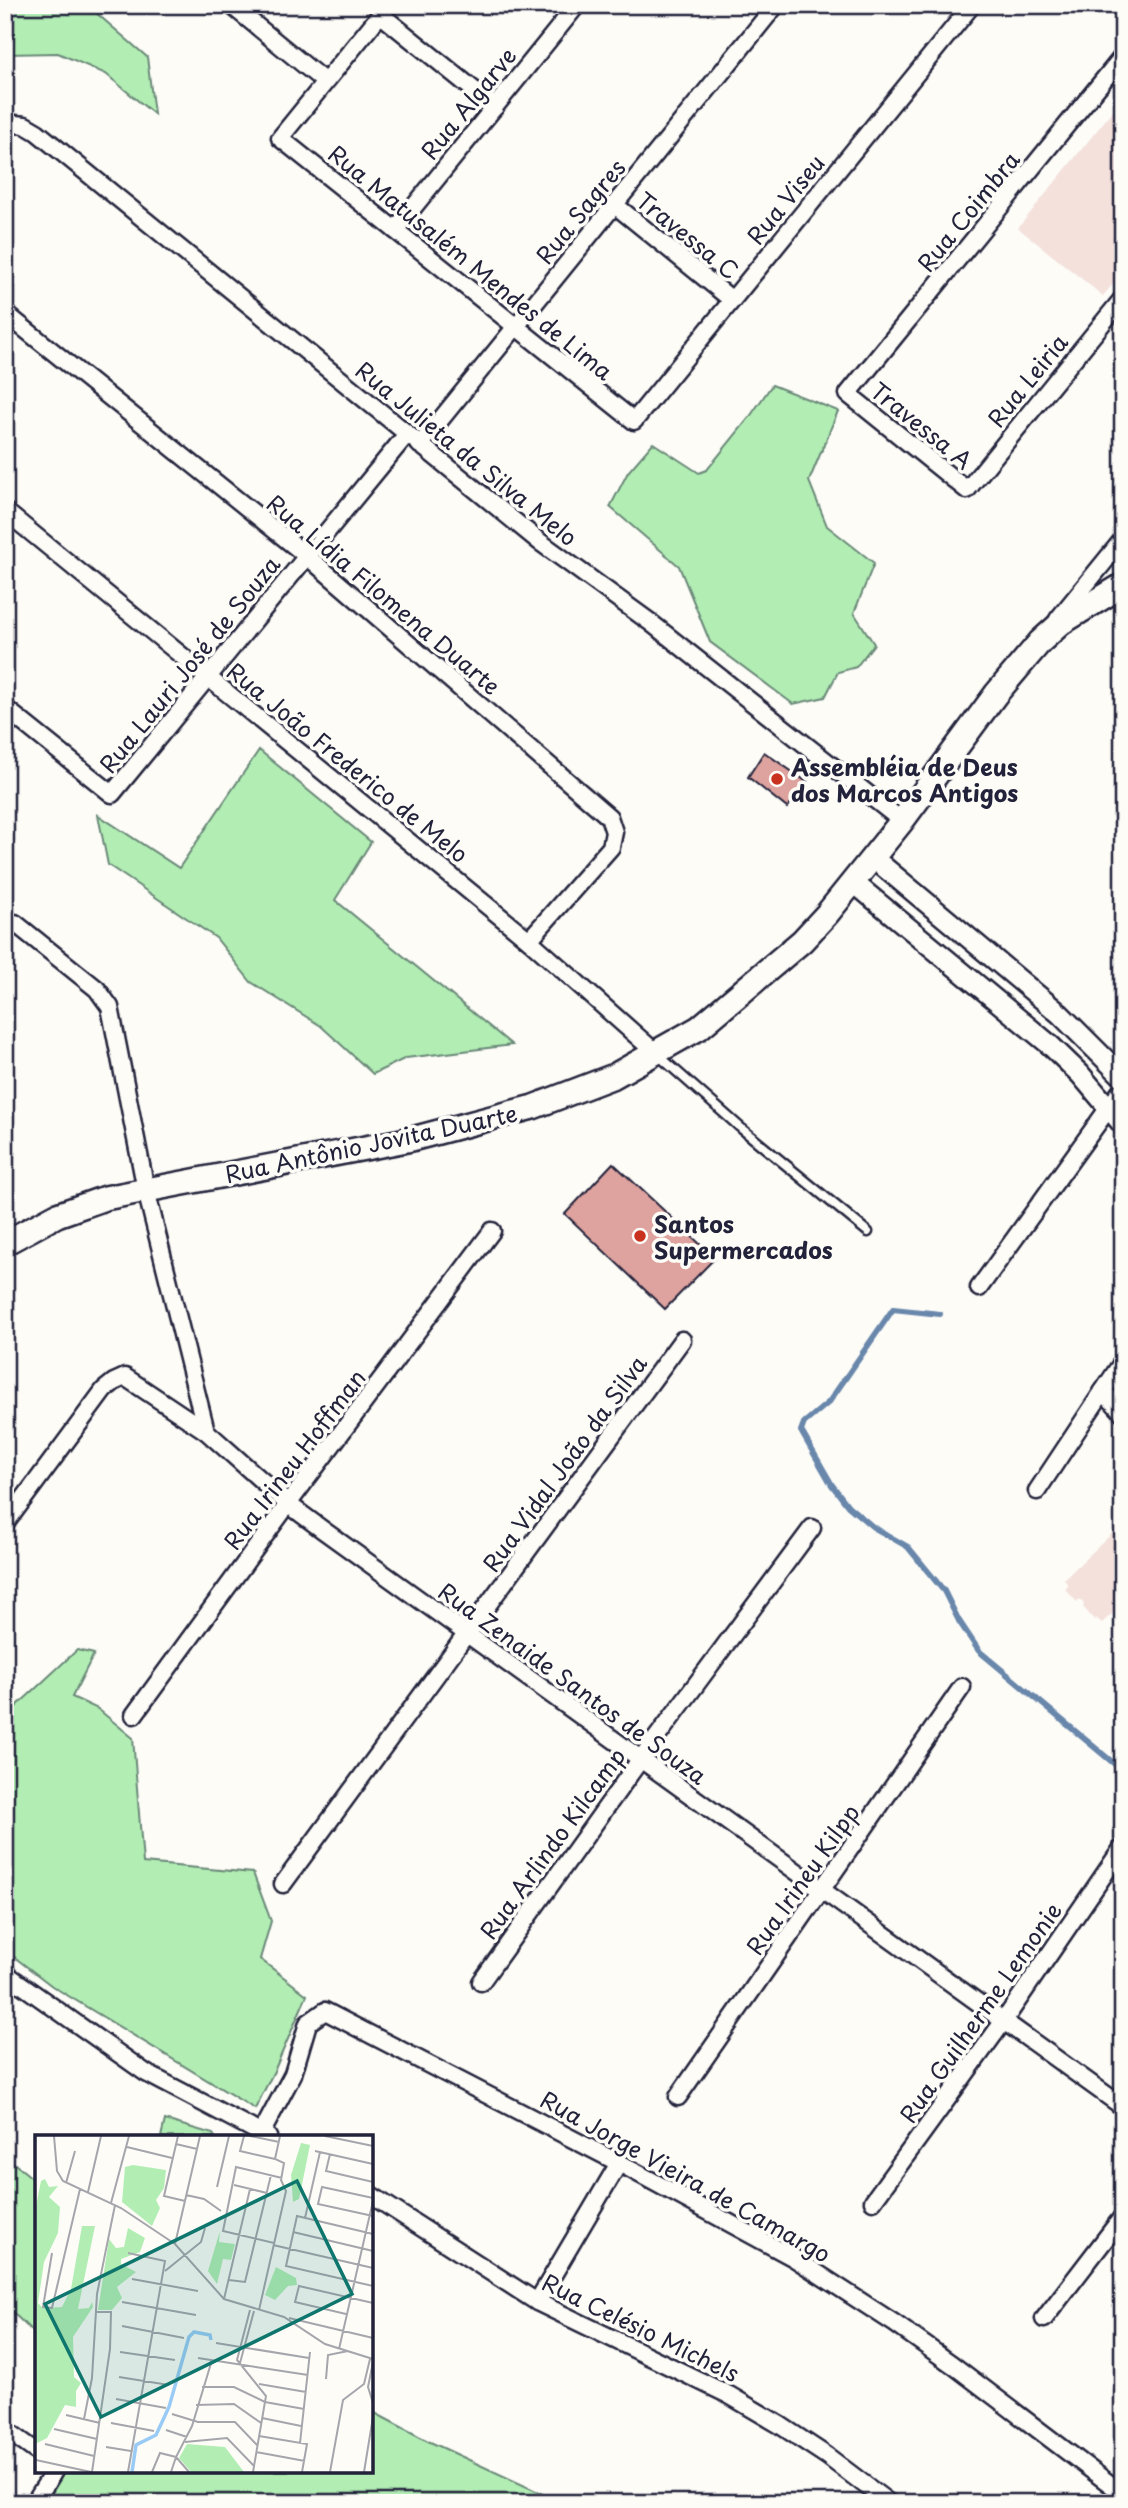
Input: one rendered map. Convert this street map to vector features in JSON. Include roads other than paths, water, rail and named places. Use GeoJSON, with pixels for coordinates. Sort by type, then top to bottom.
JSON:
{"type":"FeatureCollection","features":[{"type":"Feature","properties":{"kind":"main road","name":"Rua Antônio Jovita Duarte"},"geometry":{"type":"LineString","coordinates":[[15,1238],[79,1206],[104,1198],[412,1139],[533,1107],[614,1076],[699,1028],[802,941],[902,821],[996,694],[1040,642],[1061,623],[1123,585]]}},
{"type":"Feature","properties":{"kind":"main road"},"geometry":{"type":"LineString","coordinates":[[5,1217],[15,1238]]}},
{"type":"Feature","properties":{"kind":"street"},"geometry":{"type":"LineString","coordinates":[[231,5],[325,82],[384,10],[495,107]]}},
{"type":"Feature","properties":{"kind":"street","name":"Rua Algarve"},"geometry":{"type":"LineString","coordinates":[[395,230],[578,5]]}},
{"type":"Feature","properties":{"kind":"street","name":"Rua Sagres"},"geometry":{"type":"LineString","coordinates":[[420,445],[776,5]]}},
{"type":"Feature","properties":{"kind":"street","name":"Rua Viseu"},"geometry":{"type":"LineString","coordinates":[[634,421],[972,5]]}},
{"type":"Feature","properties":{"kind":"street","name":"Rua Coimbra"},"geometry":{"type":"LineString","coordinates":[[848,394],[1123,56]]}},
{"type":"Feature","properties":{"kind":"street","name":"Rua Matusalém Mendes de Lima"},"geometry":{"type":"LineString","coordinates":[[325,82],[280,138],[634,421]]}},
{"type":"Feature","properties":{"kind":"street","name":"Rua Julieta da Silva Melo"},"geometry":{"type":"LineString","coordinates":[[5,123],[25,125],[37,132],[560,558],[650,622],[902,821]]}},
{"type":"Feature","properties":{"kind":"street","name":"Travessa C"},"geometry":{"type":"LineString","coordinates":[[615,205],[733,300]]}},
{"type":"Feature","properties":{"kind":"street","name":"Rua Leiria"},"geometry":{"type":"LineString","coordinates":[[967,491],[1123,298]]}},
{"type":"Feature","properties":{"kind":"street","name":"Rua Lídia Filomena Duarte"},"geometry":{"type":"LineString","coordinates":[[5,313],[307,556],[609,817],[614,832],[611,847],[530,940]]}},
{"type":"Feature","properties":{"kind":"street","name":"Travessa A"},"geometry":{"type":"LineString","coordinates":[[848,394],[967,491]]}},
{"type":"Feature","properties":{"kind":"street","name":"Rua Lauri José de Souza"},"geometry":{"type":"LineString","coordinates":[[5,708],[112,794],[407,434]]}},
{"type":"Feature","properties":{"kind":"street","name":"Rua João Frederico de Melo"},"geometry":{"type":"LineString","coordinates":[[5,511],[530,940],[656,1053]]}},
{"type":"Feature","properties":{"kind":"street"},"geometry":{"type":"LineString","coordinates":[[1040,642],[1123,540]]}},
{"type":"Feature","properties":{"kind":"street"},"geometry":{"type":"LineString","coordinates":[[872,857],[1060,1014],[1123,1077]]}},
{"type":"Feature","properties":{"kind":"street"},"geometry":{"type":"LineString","coordinates":[[853,882],[1050,1045],[1080,1074],[1123,1125]]}},
{"type":"Feature","properties":{"kind":"street"},"geometry":{"type":"LineString","coordinates":[[15,923],[97,989],[110,1007],[146,1191],[206,1431]]}},
{"type":"Feature","properties":{"kind":"street"},"geometry":{"type":"LineString","coordinates":[[979,1288],[1123,1088]]}},
{"type":"Feature","properties":{"kind":"street","name":"Rua Irineu Hoffman"},"geometry":{"type":"LineString","coordinates":[[134,1715],[492,1231]]}},
{"type":"Feature","properties":{"kind":"street","name":"Rua Vidal João da Silva"},"geometry":{"type":"LineString","coordinates":[[284,1884],[682,1340]]}},
{"type":"Feature","properties":{"kind":"street"},"geometry":{"type":"LineString","coordinates":[[1037,1491],[1123,1361]]}},
{"type":"Feature","properties":{"kind":"street","name":"Rua Zenaide Santos de Souza"},"geometry":{"type":"LineString","coordinates":[[5,1524],[104,1390],[125,1377],[206,1431],[288,1504],[1123,2107]]}},
{"type":"Feature","properties":{"kind":"street"},"geometry":{"type":"LineString","coordinates":[[1103,1391],[1123,1413]]}},
{"type":"Feature","properties":{"kind":"street","name":"Rua Arlindo Kilcamp"},"geometry":{"type":"LineString","coordinates":[[481,1982],[640,1760],[812,1528]]}},
{"type":"Feature","properties":{"kind":"street","name":"Rua Irineu Kilpp"},"geometry":{"type":"LineString","coordinates":[[678,2097],[962,1687]]}},
{"type":"Feature","properties":{"kind":"street","name":"Rua Guilherme Lemonie"},"geometry":{"type":"LineString","coordinates":[[873,2202],[1003,2022],[1123,1847]]}},
{"type":"Feature","properties":{"kind":"street"},"geometry":{"type":"LineString","coordinates":[[5,1973],[146,2073],[263,2135]]}},
{"type":"Feature","properties":{"kind":"street","name":"Rua Jorge Vieira de Camargo"},"geometry":{"type":"LineString","coordinates":[[265,2135],[293,2074],[308,2022],[325,2011],[619,2163],[842,2288],[953,2365],[1123,2494]]}},
{"type":"Feature","properties":{"kind":"street"},"geometry":{"type":"LineString","coordinates":[[537,2302],[619,2163]]}},
{"type":"Feature","properties":{"kind":"street","name":"Rua Celésio Michels"},"geometry":{"type":"LineString","coordinates":[[373,2196],[537,2302],[729,2395],[780,2425],[827,2456],[889,2503]]}},
{"type":"Feature","properties":{"kind":"street"},"geometry":{"type":"LineString","coordinates":[[1044,2319],[1123,2216]]}},
{"type":"Feature","properties":{"kind":"street"},"geometry":{"type":"LineString","coordinates":[[5,2428],[35,2450]]}},
{"type":"Feature","properties":{"kind":"street"},"geometry":{"type":"LineString","coordinates":[[34,2503],[53,2473]]}},
{"type":"Feature","properties":{"kind":"lane"},"geometry":{"type":"LineString","coordinates":[[656,1053],[742,1129],[868,1232]]}},
{"type":"Feature","properties":{"kind":"waterway"},"geometry":{"type":"LineString","coordinates":[[940,1314],[893,1309],[829,1402],[804,1423],[801,1431],[832,1485],[848,1506],[873,1527],[908,1547],[944,1591],[959,1621],[979,1651],[1123,1771]]}},
{"type":"Feature","properties":{"kind":"place","name":"Assembléia de Deus dos Marcos Antigos"},"geometry":{"type":"Point","coordinates":[777,779]}},
{"type":"Feature","properties":{"kind":"place","name":"Santos Supermercados"},"geometry":{"type":"Point","coordinates":[640,1236]}}]}
